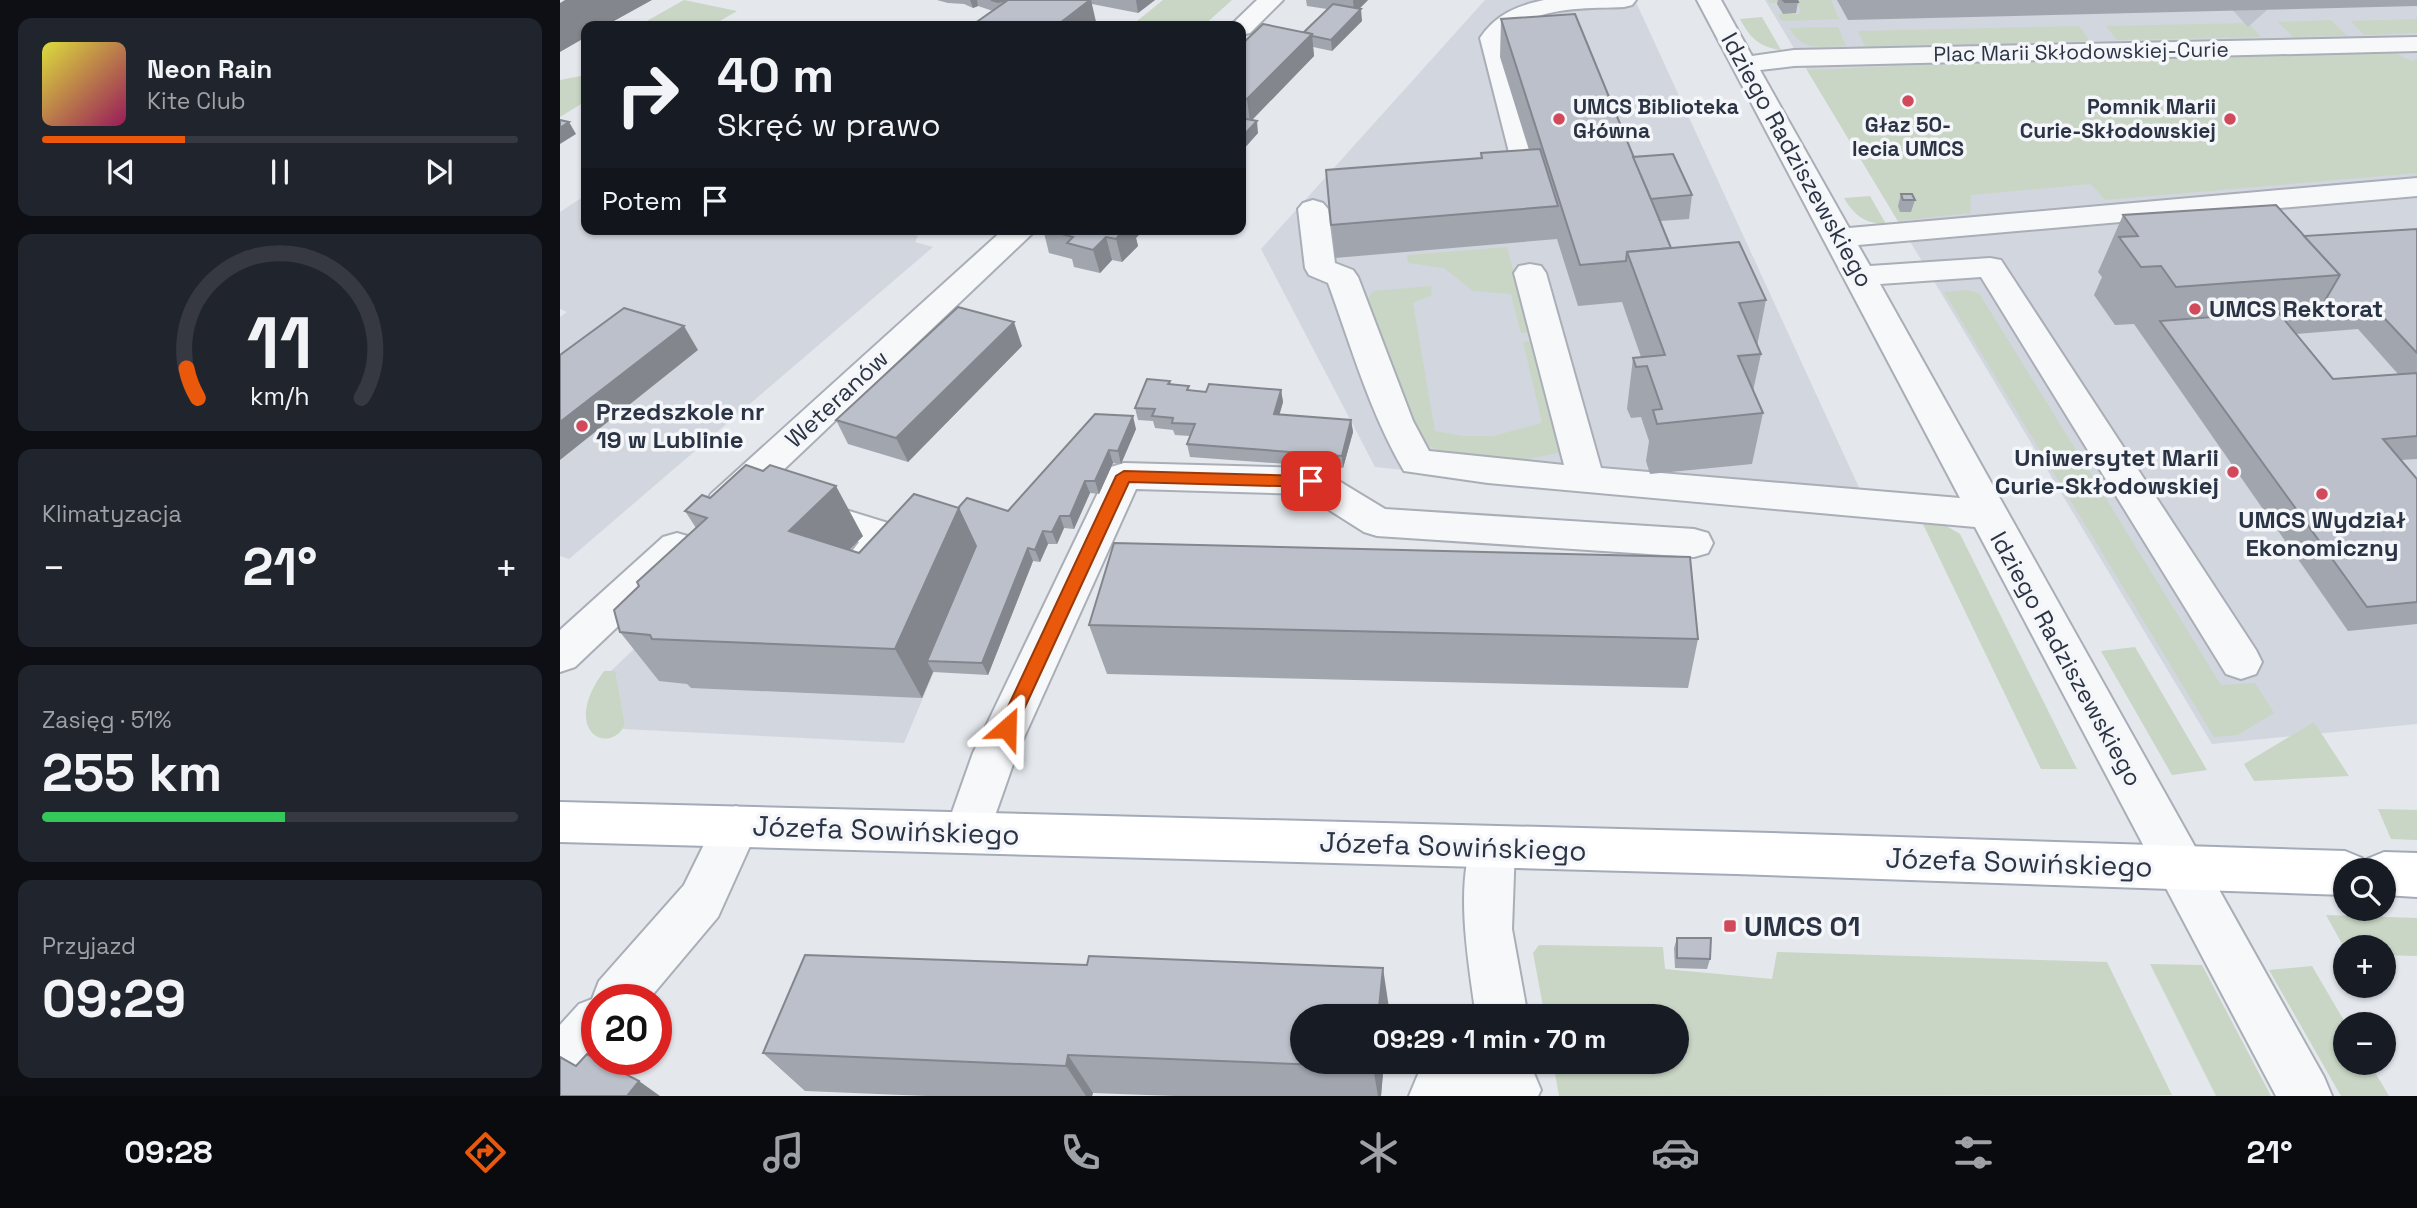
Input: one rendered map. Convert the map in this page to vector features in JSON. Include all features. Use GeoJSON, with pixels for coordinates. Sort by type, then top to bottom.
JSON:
{"type":"FeatureCollection","features":[{"type":"Feature","properties":{"kind":"main road","name":"Józefa Sowińskiego"},"geometry":{"type":"LineString","coordinates":[[560,822],[2333,873]]}},
{"type":"Feature","properties":{"kind":"main road"},"geometry":{"type":"LineString","coordinates":[[2396,874],[2417,875]]}},
{"type":"Feature","properties":{"kind":"street"},"geometry":{"type":"LineString","coordinates":[[1246,23],[1271,0]]}},
{"type":"Feature","properties":{"kind":"street"},"geometry":{"type":"LineString","coordinates":[[1528,172],[1492,38],[1505,22],[1539,8],[1624,0]]}},
{"type":"Feature","properties":{"kind":"street","name":"Idziego Radziszewskiego"},"geometry":{"type":"LineString","coordinates":[[1709,0],[2305,1096]]}},
{"type":"Feature","properties":{"kind":"street"},"geometry":{"type":"LineString","coordinates":[[2265,25],[2286,46]]}},
{"type":"Feature","properties":{"kind":"street","name":"Plac Marii Skłodowskiej-Curie"},"geometry":{"type":"LineString","coordinates":[[1745,64],[1794,58],[2417,44]]}},
{"type":"Feature","properties":{"kind":"street"},"geometry":{"type":"LineString","coordinates":[[1840,238],[2416,188]]}},
{"type":"Feature","properties":{"kind":"street"},"geometry":{"type":"LineString","coordinates":[[1313,209],[1320,268],[1342,277],[1395,421],[1417,462],[1587,480],[1795,495],[1987,514]]}},
{"type":"Feature","properties":{"kind":"street","name":"Weteranów"},"geometry":{"type":"LineString","coordinates":[[560,655],[1015,235]]}},
{"type":"Feature","properties":{"kind":"street"},"geometry":{"type":"LineString","coordinates":[[1860,276],[1990,267],[2241,663]]}},
{"type":"Feature","properties":{"kind":"street"},"geometry":{"type":"LineString","coordinates":[[1530,273],[1587,480]]}},
{"type":"Feature","properties":{"kind":"street"},"geometry":{"type":"LineString","coordinates":[[968,832],[995,753],[1124,476],[1311,481],[1377,522],[1694,543]]}},
{"type":"Feature","properties":{"kind":"street"},"geometry":{"type":"LineString","coordinates":[[738,491],[887,537],[862,563]]}},
{"type":"Feature","properties":{"kind":"street"},"geometry":{"type":"LineString","coordinates":[[630,984],[701,901],[736,826]]}},
{"type":"Feature","properties":{"kind":"street"},"geometry":{"type":"LineString","coordinates":[[1492,847],[1488,929],[1500,1004]]}},
{"type":"Feature","properties":{"kind":"street"},"geometry":{"type":"LineString","coordinates":[[560,1065],[581,1041]]}},
{"type":"Feature","properties":{"kind":"street"},"geometry":{"type":"LineString","coordinates":[[1436,1096],[1438,1091],[1513,1083]]}},
{"type":"Feature","properties":{"kind":"shaded area"},"geometry":{"type":"Polygon","coordinates":[[[1485,0],[1635,0],[1873,518],[1375,467],[1261,249],[1485,0]]]}},
{"type":"Feature","properties":{"kind":"shaded area","name":"Uniwersytet Marii Curie-Skłodowskiej"},"geometry":{"type":"Polygon","coordinates":[[[1765,0],[2417,0],[2417,724],[2212,744],[1765,0]]]}},
{"type":"Feature","properties":{"kind":"shaded area"},"geometry":{"type":"Polygon","coordinates":[[[581,198],[581,235],[914,235],[918,236],[915,242],[933,247],[569,559],[560,556],[560,317],[567,312],[560,309],[560,212],[581,198]]]}},
{"type":"Feature","properties":{"kind":"shaded area"},"geometry":{"type":"Polygon","coordinates":[[[794,495],[982,558],[904,743],[623,729],[625,725],[616,674],[611,671],[794,495]]]}},
{"type":"Feature","properties":{"kind":"green space"},"geometry":{"type":"Polygon","coordinates":[[[684,0],[737,11],[720,21],[647,21],[684,0]]]}},
{"type":"Feature","properties":{"kind":"green space"},"geometry":{"type":"Polygon","coordinates":[[[1163,0],[1232,0],[1209,21],[1137,21],[1163,0]]]}},
{"type":"Feature","properties":{"kind":"green space"},"geometry":{"type":"Polygon","coordinates":[[[1768,0],[1831,0],[1839,19],[1781,20],[1778,14],[1799,14],[1801,11],[1796,2],[1770,3],[1768,0]]]}},
{"type":"Feature","properties":{"kind":"green space"},"geometry":{"type":"Polygon","coordinates":[[[1762,17],[1781,50],[1767,47],[1756,40],[1740,19],[1762,17]]]}},
{"type":"Feature","properties":{"kind":"green space"},"geometry":{"type":"Polygon","coordinates":[[[2417,19],[2417,33],[2364,35],[2351,21],[2417,19]]]}},
{"type":"Feature","properties":{"kind":"green space"},"geometry":{"type":"Polygon","coordinates":[[[2331,20],[2347,36],[2293,37],[2278,22],[2331,20]]]}},
{"type":"Feature","properties":{"kind":"green space"},"geometry":{"type":"Polygon","coordinates":[[[2248,23],[2261,37],[2117,40],[2106,26],[2248,23]]]}},
{"type":"Feature","properties":{"kind":"green space"},"geometry":{"type":"Polygon","coordinates":[[[2079,26],[2090,41],[1865,47],[1858,31],[2079,26]]]}},
{"type":"Feature","properties":{"kind":"green space"},"geometry":{"type":"Polygon","coordinates":[[[1838,27],[1846,46],[1807,45],[1795,36],[1790,28],[1838,27]]]}},
{"type":"Feature","properties":{"kind":"green space"},"geometry":{"type":"Polygon","coordinates":[[[2387,49],[2411,61],[2417,59],[2417,173],[2105,200],[2091,184],[1971,195],[1970,213],[1898,221],[1807,70],[2110,57],[2387,49]]]}},
{"type":"Feature","properties":{"kind":"green space"},"geometry":{"type":"Polygon","coordinates":[[[581,76],[581,104],[560,117],[560,80],[581,76]]]}},
{"type":"Feature","properties":{"kind":"green space"},"geometry":{"type":"Polygon","coordinates":[[[1870,196],[1886,224],[1861,217],[1844,198],[1870,196]]]}},
{"type":"Feature","properties":{"kind":"green space"},"geometry":{"type":"Polygon","coordinates":[[[1507,247],[1530,332],[1521,333],[1511,294],[1473,291],[1444,268],[1408,263],[1407,255],[1507,247]]]}},
{"type":"Feature","properties":{"kind":"green space"},"geometry":{"type":"Polygon","coordinates":[[[1431,286],[1432,295],[1413,303],[1435,431],[1463,436],[1493,436],[1542,423],[1523,342],[1533,341],[1559,453],[1505,463],[1448,456],[1418,440],[1362,309],[1373,291],[1431,286]]]}},
{"type":"Feature","properties":{"kind":"green space"},"geometry":{"type":"Polygon","coordinates":[[[1966,290],[1979,293],[2221,685],[2255,683],[2274,713],[2238,735],[2214,737],[1944,292],[1966,290]]]}},
{"type":"Feature","properties":{"kind":"green space"},"geometry":{"type":"Polygon","coordinates":[[[1920,518],[1938,521],[1960,534],[2077,769],[2041,769],[1920,518]]]}},
{"type":"Feature","properties":{"kind":"green space"},"geometry":{"type":"Polygon","coordinates":[[[2135,647],[2207,770],[2172,775],[2101,651],[2135,647]]]}},
{"type":"Feature","properties":{"kind":"green space"},"geometry":{"type":"Polygon","coordinates":[[[604,671],[614,671],[616,674],[625,725],[617,734],[599,738],[587,722],[586,709],[604,671]]]}},
{"type":"Feature","properties":{"kind":"green space"},"geometry":{"type":"Polygon","coordinates":[[[2314,722],[2349,776],[2254,781],[2244,764],[2314,722]]]}},
{"type":"Feature","properties":{"kind":"green space"},"geometry":{"type":"Polygon","coordinates":[[[2378,809],[2417,810],[2417,840],[2391,839],[2378,809]]]}},
{"type":"Feature","properties":{"kind":"green space"},"geometry":{"type":"Polygon","coordinates":[[[2326,915],[2333,915],[2333,921],[2396,921],[2396,917],[2417,918],[2417,956],[2396,955],[2396,935],[2337,935],[2326,915]]]}},
{"type":"Feature","properties":{"kind":"green space"},"geometry":{"type":"Polygon","coordinates":[[[1539,945],[1663,947],[1665,969],[1772,979],[1777,952],[2107,962],[2172,1095],[1559,1096],[1555,1074],[1689,1074],[1689,1004],[1543,1004],[1533,953],[1539,945]]]}},
{"type":"Feature","properties":{"kind":"green space"},"geometry":{"type":"Polygon","coordinates":[[[2150,964],[2202,965],[2271,1096],[2216,1096],[2150,964]]]}},
{"type":"Feature","properties":{"kind":"green space"},"geometry":{"type":"Polygon","coordinates":[[[2312,966],[2339,1012],[2333,1012],[2333,1075],[2377,1075],[2389,1096],[2341,1096],[2269,970],[2312,966]]]}},
{"type":"Feature","properties":{"kind":"building"},"geometry":{"type":"Polygon","coordinates":[[[1008,0],[1090,0],[1063,21],[978,21],[1008,0]]]}},
{"type":"Feature","properties":{"kind":"building"},"geometry":{"type":"Polygon","coordinates":[[[1333,4],[1361,9],[1331,40],[1304,32],[1333,4]]]}},
{"type":"Feature","properties":{"kind":"building","name":"UMCS Biblioteka Główna"},"geometry":{"type":"Polygon","coordinates":[[[1575,14],[1671,248],[1627,252],[1626,261],[1580,265],[1501,19],[1575,14]]]}},
{"type":"Feature","properties":{"kind":"building"},"geometry":{"type":"Polygon","coordinates":[[[1263,24],[1312,34],[1247,99],[1246,40],[1263,24]]]}},
{"type":"Feature","properties":{"kind":"building"},"geometry":{"type":"Polygon","coordinates":[[[1246,119],[1257,121],[1246,133],[1246,119]]]}},
{"type":"Feature","properties":{"kind":"building"},"geometry":{"type":"Polygon","coordinates":[[[560,120],[569,122],[560,128],[560,120]]]}},
{"type":"Feature","properties":{"kind":"building"},"geometry":{"type":"Polygon","coordinates":[[[1540,149],[1558,206],[1331,225],[1326,170],[1482,158],[1481,153],[1540,149]]]}},
{"type":"Feature","properties":{"kind":"building"},"geometry":{"type":"Polygon","coordinates":[[[1673,154],[1692,195],[1651,199],[1633,157],[1673,154]]]}},
{"type":"Feature","properties":{"kind":"building"},"geometry":{"type":"Polygon","coordinates":[[[1901,194],[1912,194],[1915,200],[1903,200],[1901,194]]]}},
{"type":"Feature","properties":{"kind":"building"},"geometry":{"type":"Polygon","coordinates":[[[2276,205],[2340,275],[2176,287],[2161,266],[2141,267],[2119,237],[2138,236],[2123,215],[2276,205]]]}},
{"type":"Feature","properties":{"kind":"building","name":"UMCS Rektorat"},"geometry":{"type":"Polygon","coordinates":[[[2417,229],[2417,353],[2373,306],[2320,309],[2340,275],[2304,236],[2417,229]]]}},
{"type":"Feature","properties":{"kind":"building"},"geometry":{"type":"Polygon","coordinates":[[[1066,235],[1120,235],[1116,239],[1106,237],[1093,250],[1067,243],[1073,237],[1066,235]]]}},
{"type":"Feature","properties":{"kind":"building"},"geometry":{"type":"Polygon","coordinates":[[[1739,242],[1766,300],[1739,303],[1761,354],[1738,356],[1763,413],[1657,424],[1653,410],[1662,409],[1647,366],[1636,367],[1633,358],[1665,355],[1627,252],[1739,242]]]}},
{"type":"Feature","properties":{"kind":"building"},"geometry":{"type":"Polygon","coordinates":[[[958,307],[1014,322],[896,438],[836,420],[958,307]]]}},
{"type":"Feature","properties":{"kind":"building"},"geometry":{"type":"Polygon","coordinates":[[[624,308],[684,326],[560,422],[560,355],[624,308]]]}},
{"type":"Feature","properties":{"kind":"building","name":"UMCS Wydział Ekonomiczny"},"geometry":{"type":"Polygon","coordinates":[[[2278,312],[2333,379],[2417,373],[2417,436],[2383,439],[2417,479],[2417,602],[2367,607],[2160,321],[2278,312]]]}},
{"type":"Feature","properties":{"kind":"building"},"geometry":{"type":"Polygon","coordinates":[[[1147,379],[1170,381],[1168,384],[1189,386],[1187,390],[1206,392],[1209,384],[1281,390],[1274,414],[1351,420],[1342,456],[1187,444],[1195,424],[1172,423],[1173,418],[1152,416],[1155,409],[1135,408],[1147,379]]]}},
{"type":"Feature","properties":{"kind":"building"},"geometry":{"type":"Polygon","coordinates":[[[1095,414],[1133,416],[1118,451],[1109,450],[1095,481],[1085,481],[1070,516],[1060,516],[1052,532],[1043,531],[1035,550],[1028,548],[982,663],[927,661],[976,546],[958,508],[967,498],[1008,511],[1095,414]]]}},
{"type":"Feature","properties":{"kind":"building"},"geometry":{"type":"Polygon","coordinates":[[[746,465],[763,471],[770,465],[836,486],[789,531],[859,553],[914,494],[959,508],[895,649],[652,639],[650,635],[620,632],[614,610],[639,586],[637,582],[707,518],[685,511],[702,495],[710,498],[746,465]]]}},
{"type":"Feature","properties":{"kind":"building"},"geometry":{"type":"Polygon","coordinates":[[[1114,543],[1690,557],[1698,639],[1089,625],[1114,543]]]}},
{"type":"Feature","properties":{"kind":"building"},"geometry":{"type":"Polygon","coordinates":[[[1677,938],[1711,938],[1710,959],[1677,958],[1677,938]]]}},
{"type":"Feature","properties":{"kind":"building"},"geometry":{"type":"Polygon","coordinates":[[[805,955],[1087,965],[1089,956],[1383,968],[1379,1004],[1290,1004],[1290,1064],[1068,1055],[1066,1066],[763,1053],[805,955]]]}},
{"type":"Feature","properties":{"kind":"building"},"geometry":{"type":"Polygon","coordinates":[[[560,1057],[576,1066],[581,1061],[581,1075],[627,1075],[639,1081],[627,1096],[560,1096],[560,1057]]]}},
{"type":"Feature","properties":{"kind":"tunnel"},"geometry":{"type":"LineString","coordinates":[[2242,0],[2258,18]]}},
{"type":"Feature","properties":{"kind":"place","name":"Głaz 50- lecia UMCS"},"geometry":{"type":"Point","coordinates":[1908,101]}},
{"type":"Feature","properties":{"kind":"place","name":"UMCS Biblioteka Główna"},"geometry":{"type":"Point","coordinates":[1559,119]}},
{"type":"Feature","properties":{"kind":"place","name":"Pomnik Marii Curie-Skłodowskiej"},"geometry":{"type":"Point","coordinates":[2230,119]}},
{"type":"Feature","properties":{"kind":"place","name":"UMCS Rektorat"},"geometry":{"type":"Point","coordinates":[2195,309]}},
{"type":"Feature","properties":{"kind":"place","name":"Przedszkole nr 19 w Lublinie"},"geometry":{"type":"Point","coordinates":[582,426]}},
{"type":"Feature","properties":{"kind":"place","name":"Uniwersytet Marii Curie-Skłodowskiej"},"geometry":{"type":"Point","coordinates":[2233,472]}},
{"type":"Feature","properties":{"kind":"place","name":"UMCS Wydział Ekonomiczny"},"geometry":{"type":"Point","coordinates":[2322,494]}},
{"type":"Feature","properties":{"kind":"place","name":"UMCS 01"},"geometry":{"type":"Point","coordinates":[1730,926]}},
{"type":"Feature","properties":{"kind":"route"},"geometry":{"type":"LineString","coordinates":[[1007,728],[1124,476],[1311,481]]}}]}
